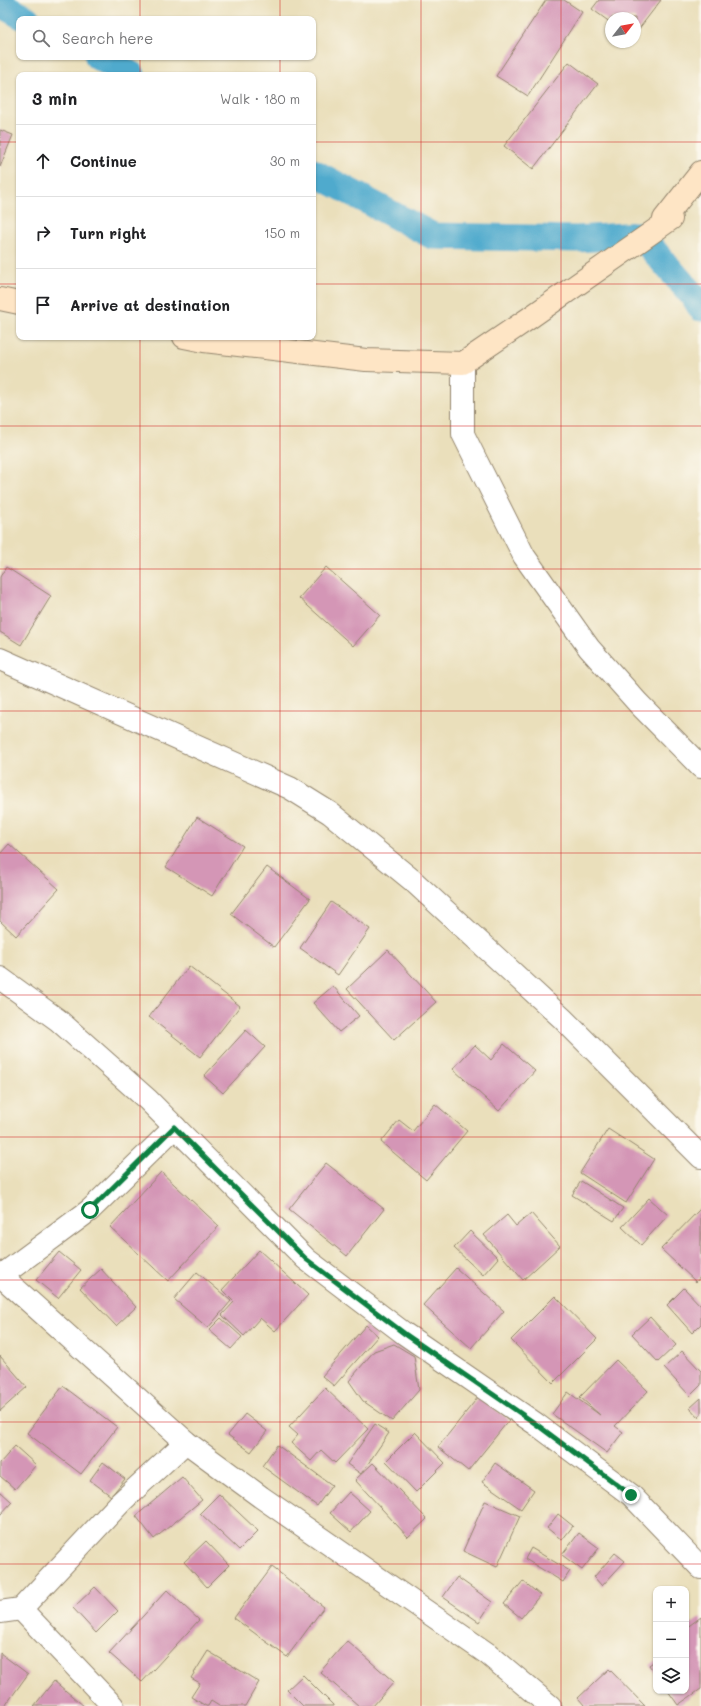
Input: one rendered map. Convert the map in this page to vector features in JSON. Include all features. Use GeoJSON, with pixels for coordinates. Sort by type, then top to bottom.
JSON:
{"type":"FeatureCollection","features":[{"type":"Feature","properties":{"kind":"main road"},"geometry":{"type":"LineString","coordinates":[[199,340],[366,360],[463,363],[528,319],[668,219],[701,172]]}},
{"type":"Feature","properties":{"kind":"main road"},"geometry":{"type":"LineString","coordinates":[[0,299],[16,302]]}},
{"type":"Feature","properties":{"kind":"street"},"geometry":{"type":"LineString","coordinates":[[463,363],[464,434],[524,556],[589,648],[638,703],[701,767]]}},
{"type":"Feature","properties":{"kind":"street"},"geometry":{"type":"LineString","coordinates":[[0,659],[290,788],[330,814],[412,880],[556,1013],[701,1157]]}},
{"type":"Feature","properties":{"kind":"street"},"geometry":{"type":"LineString","coordinates":[[0,978],[58,1020],[148,1100],[306,1259],[405,1334],[536,1424],[631,1495],[701,1568]]}},
{"type":"Feature","properties":{"kind":"street"},"geometry":{"type":"LineString","coordinates":[[174,1127],[90,1210],[1,1275],[186,1442],[488,1654],[550,1706]]}},
{"type":"Feature","properties":{"kind":"street"},"geometry":{"type":"LineString","coordinates":[[0,1612],[21,1609],[120,1502],[186,1442]]}},
{"type":"Feature","properties":{"kind":"street"},"geometry":{"type":"LineString","coordinates":[[21,1609],[113,1706]]}},
{"type":"Feature","properties":{"kind":"building"},"geometry":{"type":"Polygon","coordinates":[[[546,0],[564,0],[582,12],[528,96],[496,76],[546,0]]]}},
{"type":"Feature","properties":{"kind":"building"},"geometry":{"type":"Polygon","coordinates":[[[599,0],[661,0],[641,26],[641,12],[605,12],[605,19],[592,9],[599,0]]]}},
{"type":"Feature","properties":{"kind":"building"},"geometry":{"type":"Polygon","coordinates":[[[569,62],[598,84],[533,169],[504,146],[569,62]]]}},
{"type":"Feature","properties":{"kind":"building"},"geometry":{"type":"Polygon","coordinates":[[[0,130],[13,135],[0,167],[0,130]]]}},
{"type":"Feature","properties":{"kind":"building"},"geometry":{"type":"Polygon","coordinates":[[[6,567],[51,596],[21,645],[0,632],[0,577],[6,567]]]}},
{"type":"Feature","properties":{"kind":"building"},"geometry":{"type":"Polygon","coordinates":[[[326,567],[380,615],[353,646],[299,598],[326,567]]]}},
{"type":"Feature","properties":{"kind":"building"},"geometry":{"type":"Polygon","coordinates":[[[197,817],[243,846],[212,896],[166,867],[197,817]]]}},
{"type":"Feature","properties":{"kind":"building"},"geometry":{"type":"Polygon","coordinates":[[[9,844],[59,889],[16,936],[0,921],[0,854],[9,844]]]}},
{"type":"Feature","properties":{"kind":"building"},"geometry":{"type":"Polygon","coordinates":[[[267,867],[310,899],[274,947],[231,914],[267,867]]]}},
{"type":"Feature","properties":{"kind":"building"},"geometry":{"type":"Polygon","coordinates":[[[331,902],[370,929],[338,975],[300,948],[331,902]]]}},
{"type":"Feature","properties":{"kind":"building"},"geometry":{"type":"Polygon","coordinates":[[[388,950],[436,1002],[394,1040],[347,989],[388,950]]]}},
{"type":"Feature","properties":{"kind":"building"},"geometry":{"type":"Polygon","coordinates":[[[189,966],[240,1006],[200,1057],[149,1017],[189,966]]]}},
{"type":"Feature","properties":{"kind":"building"},"geometry":{"type":"Polygon","coordinates":[[[333,986],[359,1016],[339,1032],[313,1003],[333,986]]]}},
{"type":"Feature","properties":{"kind":"building"},"geometry":{"type":"Polygon","coordinates":[[[246,1030],[265,1047],[223,1093],[204,1076],[246,1030]]]}},
{"type":"Feature","properties":{"kind":"building"},"geometry":{"type":"Polygon","coordinates":[[[504,1044],[535,1071],[499,1111],[453,1069],[475,1045],[491,1060],[504,1044]]]}},
{"type":"Feature","properties":{"kind":"building"},"geometry":{"type":"Polygon","coordinates":[[[435,1104],[467,1131],[426,1180],[381,1142],[399,1120],[413,1131],[435,1104]]]}},
{"type":"Feature","properties":{"kind":"building"},"geometry":{"type":"Polygon","coordinates":[[[608,1129],[654,1159],[626,1203],[580,1173],[608,1129]]]}},
{"type":"Feature","properties":{"kind":"building"},"geometry":{"type":"Polygon","coordinates":[[[326,1163],[384,1209],[347,1256],[289,1209],[326,1163]]]}},
{"type":"Feature","properties":{"kind":"building"},"geometry":{"type":"Polygon","coordinates":[[[161,1172],[219,1226],[168,1281],[110,1227],[161,1172]]]}},
{"type":"Feature","properties":{"kind":"building"},"geometry":{"type":"Polygon","coordinates":[[[581,1181],[623,1208],[614,1221],[572,1195],[581,1181]]]}},
{"type":"Feature","properties":{"kind":"building"},"geometry":{"type":"Polygon","coordinates":[[[649,1198],[668,1215],[641,1245],[622,1227],[649,1198]]]}},
{"type":"Feature","properties":{"kind":"building"},"geometry":{"type":"Polygon","coordinates":[[[701,1208],[701,1276],[696,1282],[661,1249],[701,1208]]]}},
{"type":"Feature","properties":{"kind":"building"},"geometry":{"type":"Polygon","coordinates":[[[531,1213],[560,1246],[523,1280],[484,1235],[507,1215],[516,1226],[531,1213]]]}},
{"type":"Feature","properties":{"kind":"building"},"geometry":{"type":"Polygon","coordinates":[[[470,1231],[498,1258],[483,1275],[454,1248],[470,1231]]]}},
{"type":"Feature","properties":{"kind":"building"},"geometry":{"type":"Polygon","coordinates":[[[259,1250],[308,1295],[275,1331],[260,1318],[244,1336],[222,1315],[234,1302],[222,1290],[259,1250]]]}},
{"type":"Feature","properties":{"kind":"building"},"geometry":{"type":"Polygon","coordinates":[[[59,1252],[81,1270],[58,1298],[36,1280],[59,1252]]]}},
{"type":"Feature","properties":{"kind":"building"},"geometry":{"type":"Polygon","coordinates":[[[456,1268],[504,1311],[471,1348],[423,1305],[456,1268]]]}},
{"type":"Feature","properties":{"kind":"building"},"geometry":{"type":"Polygon","coordinates":[[[101,1269],[136,1307],[116,1326],[80,1288],[101,1269]]]}},
{"type":"Feature","properties":{"kind":"building"},"geometry":{"type":"Polygon","coordinates":[[[197,1272],[231,1301],[208,1328],[174,1299],[197,1272]]]}},
{"type":"Feature","properties":{"kind":"building"},"geometry":{"type":"Polygon","coordinates":[[[684,1288],[701,1306],[701,1324],[692,1333],[667,1305],[684,1288]]]}},
{"type":"Feature","properties":{"kind":"building"},"geometry":{"type":"Polygon","coordinates":[[[555,1296],[597,1339],[553,1383],[511,1340],[555,1296]]]}},
{"type":"Feature","properties":{"kind":"building"},"geometry":{"type":"Polygon","coordinates":[[[650,1317],[676,1345],[658,1362],[632,1334],[650,1317]]]}},
{"type":"Feature","properties":{"kind":"building"},"geometry":{"type":"Polygon","coordinates":[[[221,1318],[242,1337],[231,1349],[209,1330],[221,1318]]]}},
{"type":"Feature","properties":{"kind":"building"},"geometry":{"type":"Polygon","coordinates":[[[366,1325],[378,1336],[334,1386],[322,1376],[366,1325]]]}},
{"type":"Feature","properties":{"kind":"building"},"geometry":{"type":"Polygon","coordinates":[[[394,1344],[414,1356],[419,1390],[392,1421],[363,1401],[349,1381],[374,1351],[394,1344]]]}},
{"type":"Feature","properties":{"kind":"building"},"geometry":{"type":"Polygon","coordinates":[[[682,1351],[701,1371],[701,1385],[690,1396],[664,1368],[682,1351]]]}},
{"type":"Feature","properties":{"kind":"building"},"geometry":{"type":"Polygon","coordinates":[[[0,1356],[27,1387],[0,1411],[0,1356]]]}},
{"type":"Feature","properties":{"kind":"building"},"geometry":{"type":"Polygon","coordinates":[[[616,1360],[648,1391],[615,1426],[623,1432],[607,1453],[552,1414],[568,1392],[600,1415],[580,1397],[616,1360]]]}},
{"type":"Feature","properties":{"kind":"building"},"geometry":{"type":"Polygon","coordinates":[[[63,1386],[117,1427],[81,1474],[27,1433],[63,1386]]]}},
{"type":"Feature","properties":{"kind":"building"},"geometry":{"type":"Polygon","coordinates":[[[325,1388],[368,1429],[335,1463],[321,1450],[311,1461],[291,1443],[298,1435],[289,1427],[325,1388]]]}},
{"type":"Feature","properties":{"kind":"building"},"geometry":{"type":"Polygon","coordinates":[[[479,1396],[509,1420],[468,1471],[438,1447],[479,1396]]]}},
{"type":"Feature","properties":{"kind":"building"},"geometry":{"type":"Polygon","coordinates":[[[701,1398],[701,1415],[698,1417],[690,1408],[701,1398]]]}},
{"type":"Feature","properties":{"kind":"building"},"geometry":{"type":"Polygon","coordinates":[[[245,1414],[267,1431],[251,1452],[228,1435],[245,1414]]]}},
{"type":"Feature","properties":{"kind":"building"},"geometry":{"type":"Polygon","coordinates":[[[375,1424],[389,1433],[361,1474],[347,1464],[375,1424]]]}},
{"type":"Feature","properties":{"kind":"building"},"geometry":{"type":"Polygon","coordinates":[[[415,1432],[445,1463],[416,1492],[386,1461],[415,1432]]]}},
{"type":"Feature","properties":{"kind":"building"},"geometry":{"type":"Polygon","coordinates":[[[277,1445],[332,1485],[317,1506],[262,1466],[277,1445]]]}},
{"type":"Feature","properties":{"kind":"building"},"geometry":{"type":"Polygon","coordinates":[[[15,1446],[36,1465],[15,1489],[0,1476],[0,1463],[15,1446]]]}},
{"type":"Feature","properties":{"kind":"building"},"geometry":{"type":"Polygon","coordinates":[[[103,1462],[125,1479],[111,1496],[90,1480],[103,1462]]]}},
{"type":"Feature","properties":{"kind":"building"},"geometry":{"type":"Polygon","coordinates":[[[373,1463],[427,1519],[408,1537],[355,1480],[373,1463]]]}},
{"type":"Feature","properties":{"kind":"building"},"geometry":{"type":"Polygon","coordinates":[[[495,1463],[534,1490],[521,1509],[482,1482],[495,1463]]]}},
{"type":"Feature","properties":{"kind":"building"},"geometry":{"type":"Polygon","coordinates":[[[182,1477],[202,1500],[154,1539],[136,1516],[182,1477]]]}},
{"type":"Feature","properties":{"kind":"building"},"geometry":{"type":"Polygon","coordinates":[[[0,1491],[12,1502],[0,1515],[0,1491]]]}},
{"type":"Feature","properties":{"kind":"building"},"geometry":{"type":"Polygon","coordinates":[[[349,1492],[370,1511],[351,1532],[330,1513],[349,1492]]]}},
{"type":"Feature","properties":{"kind":"building"},"geometry":{"type":"Polygon","coordinates":[[[219,1494],[258,1531],[239,1550],[200,1513],[219,1494]]]}},
{"type":"Feature","properties":{"kind":"building"},"geometry":{"type":"Polygon","coordinates":[[[485,1501],[520,1516],[497,1567],[463,1551],[485,1501]]]}},
{"type":"Feature","properties":{"kind":"building"},"geometry":{"type":"Polygon","coordinates":[[[558,1514],[573,1526],[562,1540],[547,1528],[558,1514]]]}},
{"type":"Feature","properties":{"kind":"building"},"geometry":{"type":"Polygon","coordinates":[[[579,1533],[599,1548],[582,1570],[562,1555],[579,1533]]]}},
{"type":"Feature","properties":{"kind":"building"},"geometry":{"type":"Polygon","coordinates":[[[206,1541],[229,1565],[207,1587],[184,1562],[206,1541]]]}},
{"type":"Feature","properties":{"kind":"building"},"geometry":{"type":"Polygon","coordinates":[[[531,1548],[570,1571],[563,1582],[525,1559],[531,1548]]]}},
{"type":"Feature","properties":{"kind":"building"},"geometry":{"type":"Polygon","coordinates":[[[615,1553],[625,1561],[602,1586],[594,1577],[615,1553]]]}},
{"type":"Feature","properties":{"kind":"building"},"geometry":{"type":"Polygon","coordinates":[[[272,1567],[324,1607],[287,1657],[234,1618],[272,1567]]]}},
{"type":"Feature","properties":{"kind":"building"},"geometry":{"type":"Polygon","coordinates":[[[457,1577],[492,1602],[479,1622],[443,1597],[457,1577]]]}},
{"type":"Feature","properties":{"kind":"building"},"geometry":{"type":"Polygon","coordinates":[[[523,1581],[540,1595],[521,1618],[504,1604],[523,1581]]]}},
{"type":"Feature","properties":{"kind":"building"},"geometry":{"type":"Polygon","coordinates":[[[95,1587],[118,1611],[96,1633],[73,1608],[95,1587]]]}},
{"type":"Feature","properties":{"kind":"building"},"geometry":{"type":"Polygon","coordinates":[[[167,1590],[199,1620],[142,1682],[109,1653],[167,1590]]]}},
{"type":"Feature","properties":{"kind":"building"},"geometry":{"type":"Polygon","coordinates":[[[701,1617],[701,1689],[678,1705],[670,1694],[689,1694],[689,1626],[701,1617]]]}},
{"type":"Feature","properties":{"kind":"building"},"geometry":{"type":"Polygon","coordinates":[[[347,1641],[394,1682],[373,1706],[359,1706],[320,1672],[347,1641]]]}},
{"type":"Feature","properties":{"kind":"building"},"geometry":{"type":"Polygon","coordinates":[[[208,1651],[259,1682],[245,1706],[219,1706],[211,1701],[208,1706],[206,1706],[191,1697],[200,1683],[191,1678],[208,1651]]]}},
{"type":"Feature","properties":{"kind":"building"},"geometry":{"type":"Polygon","coordinates":[[[0,1653],[28,1674],[5,1706],[0,1706],[0,1653]]]}},
{"type":"Feature","properties":{"kind":"building"},"geometry":{"type":"Polygon","coordinates":[[[653,1662],[653,1671],[649,1665],[653,1662]]]}},
{"type":"Feature","properties":{"kind":"building"},"geometry":{"type":"Polygon","coordinates":[[[609,1669],[645,1706],[585,1706],[578,1698],[609,1669]]]}},
{"type":"Feature","properties":{"kind":"building"},"geometry":{"type":"Polygon","coordinates":[[[303,1675],[333,1706],[303,1706],[287,1690],[303,1675]]]}},
{"type":"Feature","properties":{"kind":"building"},"geometry":{"type":"Polygon","coordinates":[[[54,1681],[84,1706],[34,1706],[54,1681]]]}},
{"type":"Feature","properties":{"kind":"waterway"},"geometry":{"type":"LineString","coordinates":[[0,4],[22,16]]}},
{"type":"Feature","properties":{"kind":"waterway"},"geometry":{"type":"LineString","coordinates":[[104,60],[126,72]]}},
{"type":"Feature","properties":{"kind":"waterway"},"geometry":{"type":"LineString","coordinates":[[316,174],[433,236],[577,239],[640,235],[695,298],[701,308]]}},
{"type":"Feature","properties":{"kind":"route"},"geometry":{"type":"LineString","coordinates":[[90,1210],[174,1127],[306,1259],[405,1334],[536,1424],[631,1495]]}}]}
